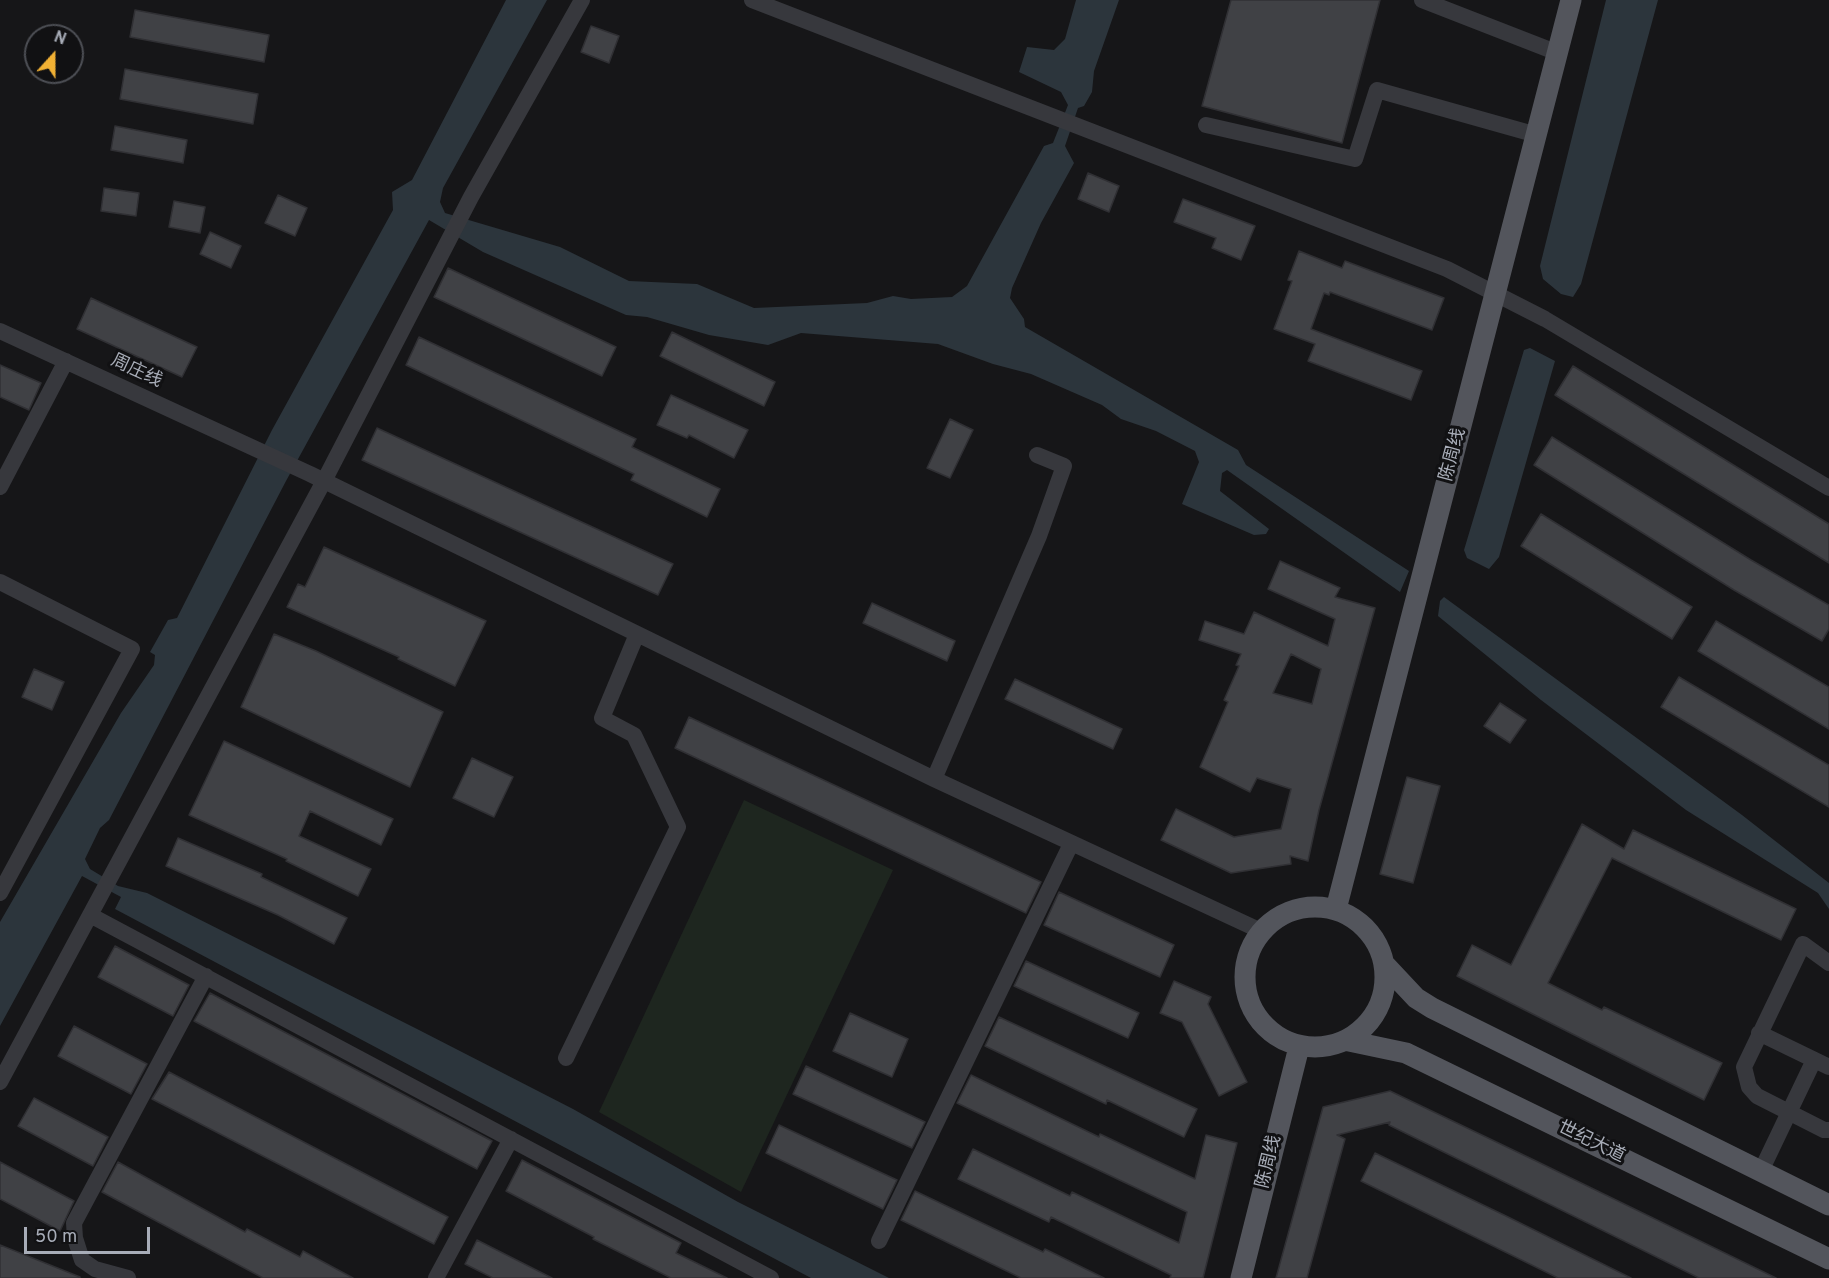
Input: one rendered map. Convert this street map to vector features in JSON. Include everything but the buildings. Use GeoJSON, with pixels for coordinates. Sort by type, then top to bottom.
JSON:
{"type":"FeatureCollection","features":[{"type":"Feature","properties":{"kind":"main road","name":"陈周线"},"geometry":{"type":"LineString","coordinates":[[1336,909],[1571,0]]}},
{"type":"Feature","properties":{"kind":"main road"},"geometry":{"type":"LineString","coordinates":[[1386,966],[1384,995],[1371,1022],[1348,1041],[1324,1048],[1299,1047],[1277,1037],[1265,1026],[1247,999],[1244,975],[1249,951],[1261,931],[1282,914],[1309,907],[1336,909],[1359,922],[1377,941],[1386,966],[1416,998],[1432,1008],[1829,1205]]}},
{"type":"Feature","properties":{"kind":"main road","name":"世纪大道"},"geometry":{"type":"LineString","coordinates":[[1348,1041],[1406,1053],[1829,1259]]}},
{"type":"Feature","properties":{"kind":"main road","name":"陈周线"},"geometry":{"type":"LineString","coordinates":[[1241,1278],[1299,1047]]}},
{"type":"Feature","properties":{"kind":"street"},"geometry":{"type":"LineString","coordinates":[[0,1082],[90,915],[317,477],[582,0]]}},
{"type":"Feature","properties":{"kind":"street"},"geometry":{"type":"LineString","coordinates":[[752,0],[1447,269],[1545,319],[1829,488]]}},
{"type":"Feature","properties":{"kind":"street"},"geometry":{"type":"LineString","coordinates":[[1422,0],[1558,53]]}},
{"type":"Feature","properties":{"kind":"street"},"geometry":{"type":"LineString","coordinates":[[1206,125],[1355,159],[1377,90],[1537,135]]}},
{"type":"Feature","properties":{"kind":"street","name":"周庄线"},"geometry":{"type":"LineString","coordinates":[[0,331],[317,477],[934,779],[1261,931]]}},
{"type":"Feature","properties":{"kind":"street"},"geometry":{"type":"LineString","coordinates":[[0,487],[66,361]]}},
{"type":"Feature","properties":{"kind":"street"},"geometry":{"type":"LineString","coordinates":[[934,779],[1039,536],[1064,466],[1037,455]]}},
{"type":"Feature","properties":{"kind":"street"},"geometry":{"type":"LineString","coordinates":[[0,582],[132,649],[0,893]]}},
{"type":"Feature","properties":{"kind":"street"},"geometry":{"type":"LineString","coordinates":[[566,1058],[678,827],[634,735],[602,718],[637,634]]}},
{"type":"Feature","properties":{"kind":"street"},"geometry":{"type":"LineString","coordinates":[[879,1241],[1071,844]]}},
{"type":"Feature","properties":{"kind":"street"},"geometry":{"type":"LineString","coordinates":[[90,915],[771,1278]]}},
{"type":"Feature","properties":{"kind":"street"},"geometry":{"type":"LineString","coordinates":[[1829,963],[1803,944],[1744,1068],[1749,1087],[1757,1096],[1824,1130],[1829,1130]]}},
{"type":"Feature","properties":{"kind":"street"},"geometry":{"type":"LineString","coordinates":[[128,1278],[95,1269],[82,1260],[75,1238],[74,1223],[206,976]]}},
{"type":"Feature","properties":{"kind":"street"},"geometry":{"type":"LineString","coordinates":[[1760,1033],[1821,1064],[1789,1112],[1761,1171]]}},
{"type":"Feature","properties":{"kind":"street"},"geometry":{"type":"LineString","coordinates":[[436,1278],[511,1139]]}},
{"type":"Feature","properties":{"kind":"shaded area"},"geometry":{"type":"Polygon","coordinates":[[[506,0],[547,0],[443,188],[440,202],[445,213],[560,247],[629,281],[697,284],[754,308],[867,303],[893,296],[911,299],[952,297],[967,286],[1044,146],[1053,143],[1068,105],[1061,92],[1019,72],[1027,47],[1054,50],[1065,39],[1076,0],[1119,0],[1094,71],[1092,92],[1084,106],[1078,108],[1065,146],[1074,163],[1041,223],[1012,288],[1010,298],[1024,319],[1025,327],[1238,450],[1246,465],[1409,571],[1400,592],[1227,470],[1222,473],[1220,491],[1269,529],[1266,534],[1254,535],[1182,504],[1199,462],[1195,451],[1156,431],[1121,419],[1102,405],[1031,374],[993,364],[938,344],[801,333],[768,345],[709,335],[647,317],[626,315],[483,252],[429,220],[286,481],[109,820],[100,828],[85,859],[90,869],[118,886],[147,893],[419,1030],[573,1109],[738,1202],[889,1278],[811,1278],[115,909],[121,897],[82,876],[0,1026],[0,922],[121,713],[154,665],[155,655],[150,652],[168,620],[177,618],[272,430],[393,210],[392,192],[412,180],[506,0]]]}},
{"type":"Feature","properties":{"kind":"shaded area"},"geometry":{"type":"Polygon","coordinates":[[[1606,0],[1658,0],[1581,284],[1573,297],[1561,294],[1543,279],[1540,266],[1606,0]]]}},
{"type":"Feature","properties":{"kind":"shaded area"},"geometry":{"type":"Polygon","coordinates":[[[1530,348],[1555,361],[1499,557],[1489,569],[1467,558],[1464,550],[1524,350],[1530,348]]]}},
{"type":"Feature","properties":{"kind":"shaded area"},"geometry":{"type":"Polygon","coordinates":[[[1444,597],[1742,815],[1829,883],[1829,909],[1818,893],[1686,810],[1541,700],[1438,616],[1440,601],[1444,597]]]}},
{"type":"Feature","properties":{"kind":"shaded area"},"geometry":{"type":"Polygon","coordinates":[[[744,800],[893,870],[741,1192],[599,1112],[744,800]]]}}]}
